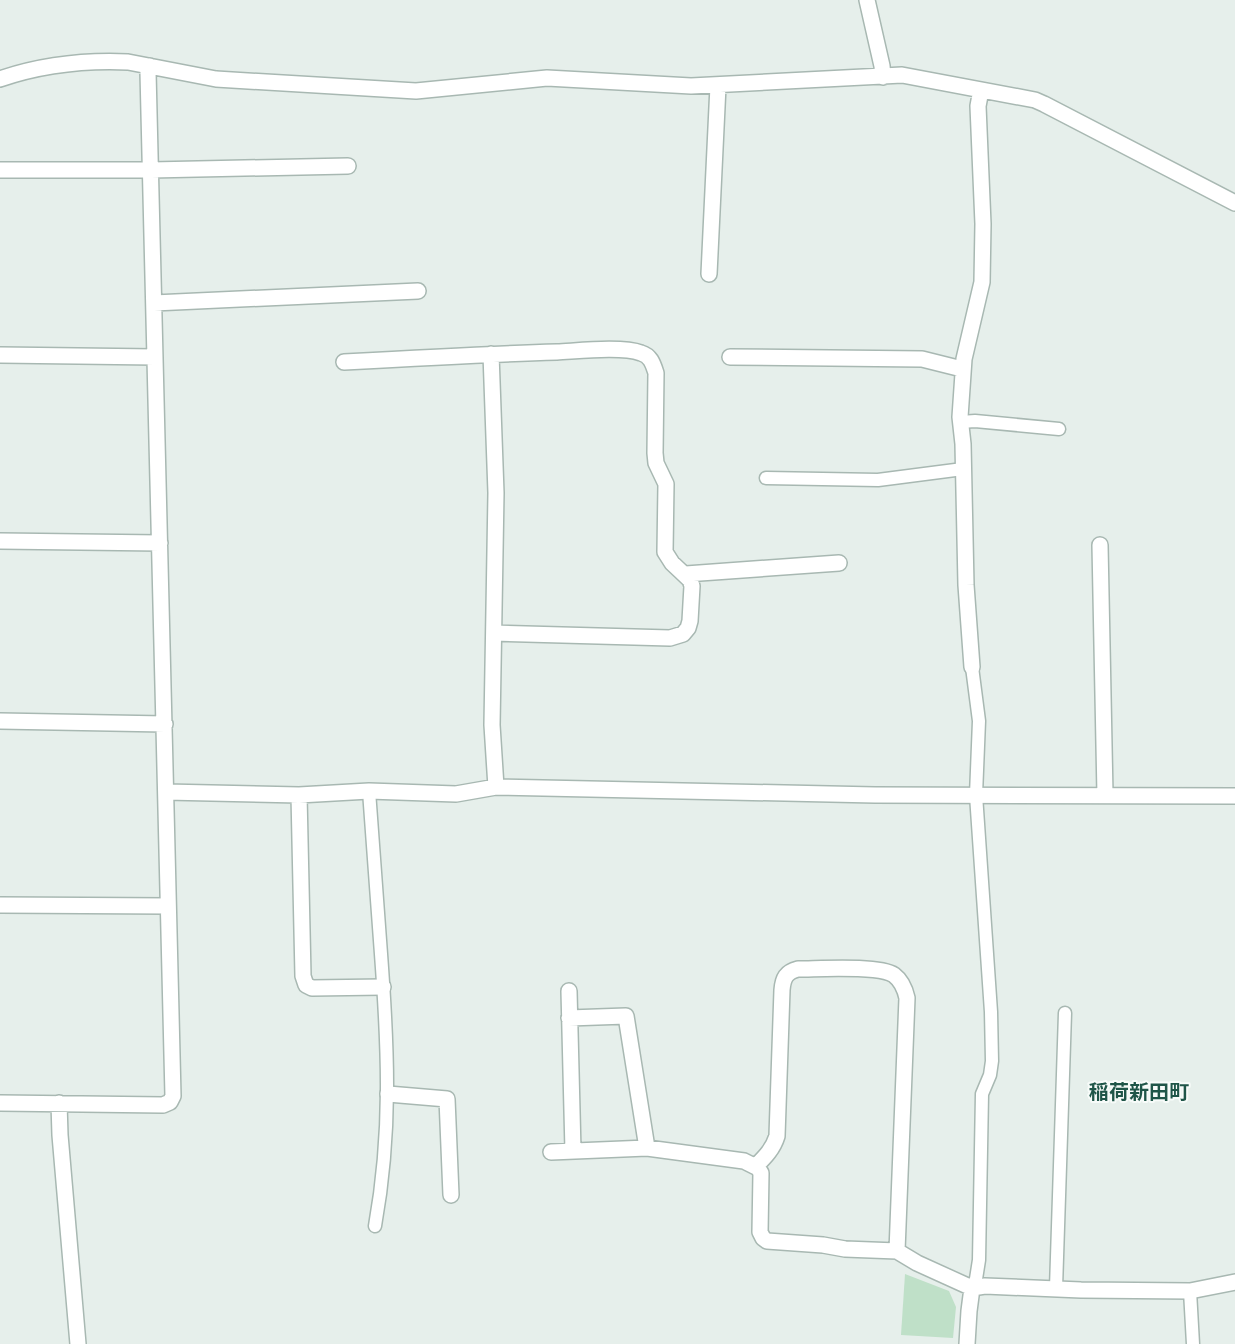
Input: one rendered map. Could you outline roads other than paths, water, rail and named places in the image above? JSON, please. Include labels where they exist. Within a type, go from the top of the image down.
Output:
[{"type":"street","points":[[867,0],[883,77]]},
{"type":"street","points":[[0,78],[38,68],[91,62],[128,62],[216,79],[416,91],[547,78],[718,86],[902,75],[1035,100],[1235,204]]},
{"type":"street","points":[[0,1102],[162,1105],[170,1102],[173,1096],[148,72],[150,66]]},
{"type":"street","points":[[709,274],[718,86]]},
{"type":"street","points":[[972,667],[966,585],[961,422],[962,369],[982,282],[983,224],[978,106],[981,90]]},
{"type":"street","points":[[0,170],[151,170],[348,166]]},
{"type":"street","points":[[154,303],[418,291]]},
{"type":"street","points":[[344,362],[491,354],[627,350],[640,352],[648,356],[656,373],[655,453],[656,463],[666,484],[666,552],[672,563],[686,574],[692,586],[688,628],[683,634],[670,638],[494,633]]},
{"type":"street","points":[[491,354],[496,493],[492,725],[496,787]]},
{"type":"street","points":[[0,355],[155,357]]},
{"type":"street","points":[[730,357],[922,359],[962,369]]},
{"type":"street","points":[[0,541],[160,543]]},
{"type":"street","points":[[1100,545],[1105,795]]},
{"type":"street","points":[[686,574],[839,563]]},
{"type":"street","points":[[0,722],[165,724]]},
{"type":"street","points":[[166,792],[299,794],[369,791],[456,794],[496,787],[875,795],[1235,796]]},
{"type":"street","points":[[299,794],[303,976],[306,985],[312,988],[383,987]]},
{"type":"street","points":[[0,905],[168,906]]},
{"type":"street","points":[[756,1166],[767,1155],[777,1136],[782,990],[783,980],[786,975],[798,969],[881,970],[895,976],[902,983],[907,998],[897,1251]]},
{"type":"street","points":[[569,991],[572,1151]]},
{"type":"street","points":[[569,1018],[626,1016],[646,1148]]},
{"type":"street","points":[[388,1094],[447,1099],[451,1195]]},
{"type":"street","points":[[59,1103],[60,1135],[78,1344]]},
{"type":"street","points":[[551,1152],[646,1148],[744,1160],[756,1166],[761,1173],[760,1232],[767,1241],[823,1245],[846,1249],[897,1251],[917,1263],[972,1288],[985,1286],[1190,1291],[1235,1282]]},
{"type":"street","points":[[966,1344],[968,1311],[972,1288]]},
{"type":"lane","points":[[961,422],[975,421],[1059,430]]},
{"type":"lane","points":[[766,478],[878,480],[963,469]]},
{"type":"lane","points":[[972,667],[979,721],[976,795],[991,1012],[992,1061],[990,1076],[982,1094],[979,1260],[976,1279],[972,1288]]},
{"type":"lane","points":[[369,791],[388,1055],[388,1119],[382,1188],[375,1226]]},
{"type":"lane","points":[[1056,1288],[1065,1013]]},
{"type":"lane","points":[[1190,1291],[1194,1344]]},
{"type":"district","name":"稲荷新田町","points":[[1139,1092]]}]
